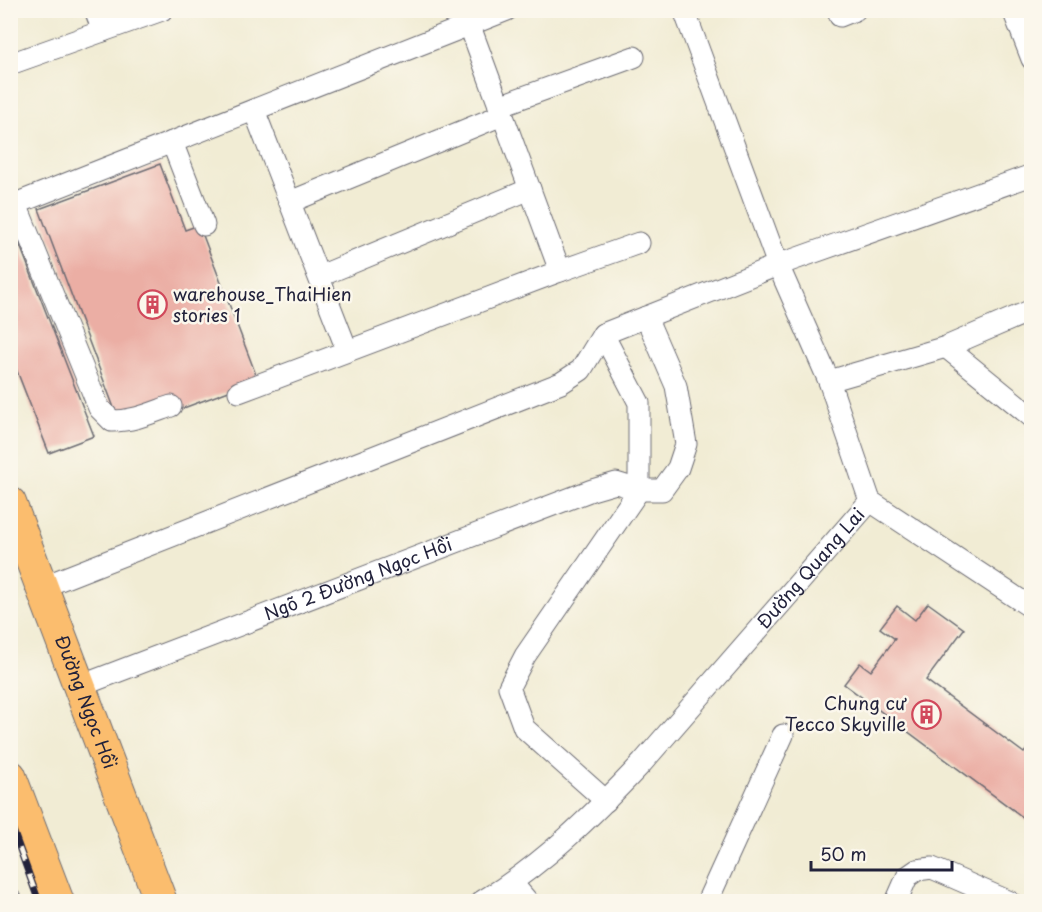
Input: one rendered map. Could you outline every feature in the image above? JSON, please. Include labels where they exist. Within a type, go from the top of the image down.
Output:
[{"type":"highway","name":"Đường Ngọc Hồi","points":[[10,503],[161,902]]},
{"type":"highway","points":[[12,787],[58,902]]},
{"type":"street","points":[[95,10],[103,31]]},
{"type":"street","points":[[10,64],[162,10]]},
{"type":"street","points":[[171,406],[134,420],[122,421],[112,421],[99,408],[13,205],[254,110],[467,18],[507,10]]},
{"type":"street","name":"Đường Quang Lai","points":[[481,902],[512,883],[543,859],[606,801],[642,763],[870,501],[829,381],[778,265],[684,10]]},
{"type":"street","points":[[838,10],[840,16],[855,10]]},
{"type":"street","points":[[1013,10],[1032,59]]},
{"type":"street","points":[[467,18],[560,271]]},
{"type":"street","points":[[290,202],[501,111],[634,57]]},
{"type":"street","points":[[254,110],[347,350]]},
{"type":"street","points":[[172,142],[204,225]]},
{"type":"street","points":[[42,586],[561,383],[581,370],[603,334],[778,265],[1032,175]]},
{"type":"street","points":[[320,276],[530,189]]},
{"type":"street","points":[[239,392],[639,243]]},
{"type":"street","points":[[829,381],[946,347],[1032,310]]},
{"type":"street","points":[[639,490],[662,490],[678,468],[686,444],[676,386],[646,317]]},
{"type":"street","points":[[603,334],[639,403],[639,490],[525,656],[509,687],[524,728],[606,801]]},
{"type":"street","points":[[946,347],[1029,407]]},
{"type":"street","name":"Ngõ 2 Đường Ngọc Hồi","points":[[80,686],[592,490],[616,483],[639,490]]},
{"type":"street","points":[[870,501],[1031,605]]},
{"type":"street","points":[[707,902],[783,735]]},
{"type":"street","points":[[896,902],[908,877],[918,870],[932,868],[1010,902]]},
{"type":"street","points":[[512,883],[528,902]]},
{"type":"building","name":"warehouse_ThaiHien stories 1","points":[[160,164],[185,230],[199,225],[258,380],[181,409],[178,399],[119,421],[39,209]]},
{"type":"building","points":[[14,230],[94,436],[49,453],[10,353],[10,231]]},
{"type":"building","name":"Chung cư Tecco Skyville","points":[[928,603],[964,629],[926,680],[1024,753],[1032,743],[1032,824],[844,684],[860,663],[871,671],[895,639],[880,628],[897,606],[915,620]]},
{"type":"railway","points":[[10,822],[39,902]]},
{"type":"place","name":"warehouse_ThaiHien stories 1","points":[[152,305]]},
{"type":"place","name":"Chung cư Tecco Skyville","points":[[927,714]]}]
